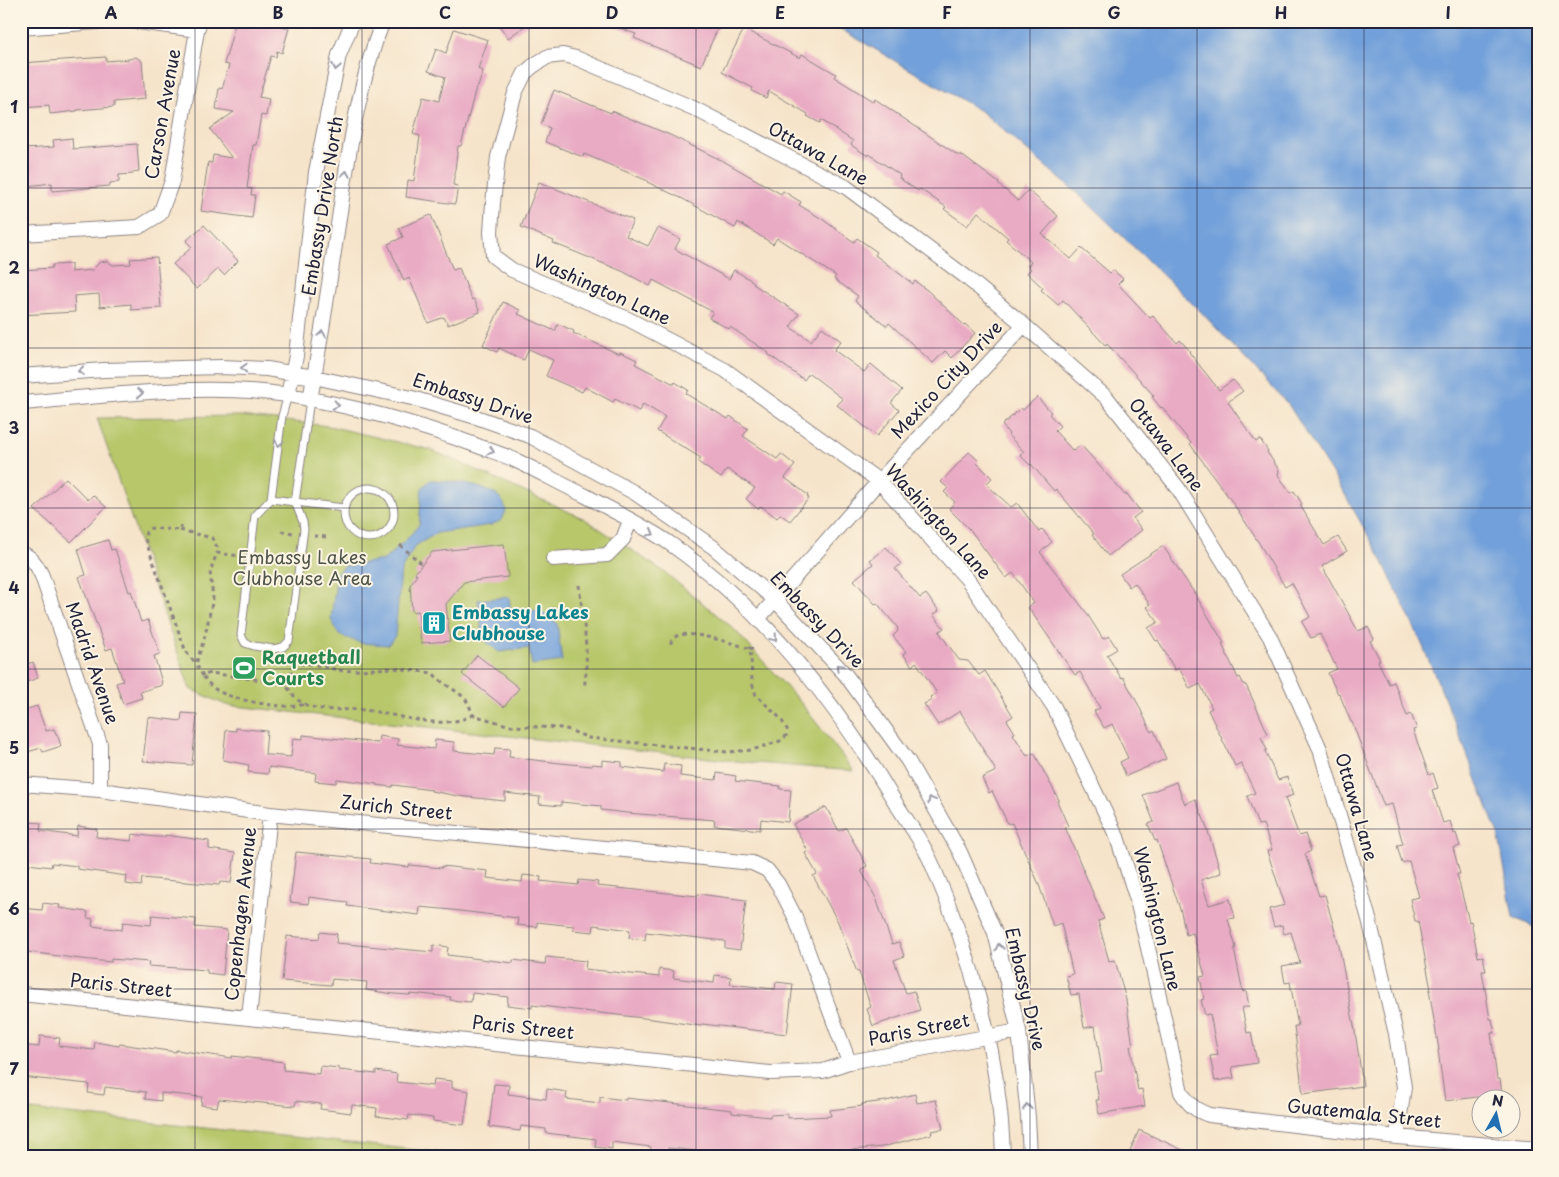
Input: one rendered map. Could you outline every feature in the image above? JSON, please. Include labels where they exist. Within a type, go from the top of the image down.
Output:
[{"type":"street","points":[[21,28],[109,21]]},
{"type":"street","points":[[131,21],[198,26]]},
{"type":"street","name":"Embassy Drive North","points":[[288,396],[296,356],[316,172],[339,55],[353,21]]},
{"type":"street","name":"Embassy Drive North","points":[[310,400],[358,105],[373,47],[383,21]]},
{"type":"street","name":"Carson Avenue","points":[[21,234],[139,227],[160,214],[172,181],[198,26]]},
{"type":"street","name":"Ottawa Lane","points":[[547,57],[563,56],[588,62],[693,108],[846,187],[966,277],[1024,324],[1107,398],[1178,488],[1270,637],[1320,749],[1370,919],[1396,1034],[1404,1088],[1397,1137]]},
{"type":"street","name":"Washington Lane","points":[[547,57],[532,66],[525,73],[515,93],[498,156],[491,232],[493,256],[512,270],[628,319],[725,370],[878,481],[968,580],[1054,707],[1117,837],[1137,900],[1181,1092],[1189,1105]]},
{"type":"street","name":"Mexico City Drive","points":[[758,619],[878,481],[1024,324]]},
{"type":"street","name":"Embassy Drive","points":[[21,376],[104,370],[221,367],[292,372],[412,398],[476,417],[530,436],[635,493],[713,547],[774,599],[845,674],[908,760],[960,852],[995,933],[1018,1031],[1028,1117],[1030,1156]]},
{"type":"street","points":[[21,403],[204,390],[260,392],[386,416],[428,427],[515,460],[630,521],[677,549],[740,600],[824,695],[873,766],[930,860],[954,920],[988,1036],[1002,1119],[1003,1156]]},
{"type":"street","points":[[553,560],[607,555],[623,539],[630,521]]},
{"type":"street","name":"Madrid Avenue","points":[[24,554],[37,565],[42,576],[100,744],[100,790]]},
{"type":"street","name":"Zurich Street","points":[[21,784],[100,790],[270,814],[752,863],[767,870],[778,884],[794,917],[849,1062]]},
{"type":"street","name":"Copenhagen Avenue","points":[[250,1018],[270,814]]},
{"type":"street","name":"Paris Street","points":[[21,994],[770,1073],[823,1071],[849,1062],[1018,1031]]},
{"type":"street","name":"Guatemala Street","points":[[1189,1105],[1209,1115],[1397,1137],[1538,1149]]},
{"type":"lane","points":[[288,396],[282,416],[271,499],[256,516],[250,558],[241,635],[245,643],[254,646],[273,649],[285,645],[289,641],[304,529],[295,502],[310,400]]},
{"type":"lane","points":[[363,488],[373,488],[389,498],[393,507],[393,517],[390,526],[383,533],[374,537],[364,537],[355,534],[348,527],[344,518],[344,508],[354,492],[363,488]]},
{"type":"lane","points":[[271,499],[344,508]]},
{"type":"path","points":[[180,525],[180,530]]},
{"type":"path","points":[[196,664],[205,636],[213,598],[210,572],[217,553],[217,547],[212,538],[180,530],[151,528],[146,532],[145,539],[172,618],[186,652],[203,676],[218,692],[236,699],[269,705],[300,706],[304,704]]},
{"type":"path","points":[[400,544],[422,564]]},
{"type":"path","points":[[217,553],[250,558]]},
{"type":"path","points":[[579,585],[585,639],[586,675],[584,688]]},
{"type":"path","points":[[670,647],[674,637],[686,634],[757,649]]},
{"type":"path","points":[[285,645],[294,664],[288,688],[295,699],[309,706],[333,710],[364,710],[448,723],[462,721],[473,715],[511,726],[564,728],[589,738],[727,752],[752,750],[780,741],[786,736],[788,731],[781,719],[756,695],[752,683],[751,656],[748,648]]},
{"type":"path","points":[[294,664],[311,664],[343,671],[393,668],[433,674],[439,681],[467,700],[473,715]]},
{"type":"path","points":[[203,676],[210,673],[289,684]]},
{"type":"green space","name":"Embassy Lakes Clubhouse Area","points":[[240,416],[329,426],[431,450],[585,519],[663,571],[733,628],[801,703],[854,771],[745,762],[226,705],[190,689],[97,418]]},
{"type":"green space","points":[[21,1109],[475,1156],[21,1156]]},
{"type":"water","points":[[827,21],[1538,21],[1538,929],[1513,917],[1499,837],[1422,644],[1383,562],[1343,491],[1288,404],[1201,312],[1085,200],[982,112]]},
{"type":"water","points":[[430,480],[478,487],[495,494],[501,499],[506,510],[502,520],[491,525],[437,533],[415,546],[401,570],[395,636],[388,645],[361,643],[339,635],[331,619],[337,573],[345,566],[384,560],[407,539],[419,525],[422,488]]},
{"type":"water","points":[[509,597],[511,613],[539,610],[557,623],[562,661],[532,665],[529,648],[499,652],[483,639],[478,600]]},
{"type":"building","points":[[236,21],[264,21],[289,28],[282,53],[277,51],[276,57],[271,56],[259,97],[269,99],[266,116],[261,115],[256,145],[253,145],[247,188],[252,189],[251,195],[255,195],[252,218],[201,211],[208,162],[212,163],[213,155],[232,158],[210,129],[234,112],[216,109],[219,88],[222,89],[229,65],[224,64]]},
{"type":"building","points":[[496,21],[532,21],[508,38]]},
{"type":"building","points":[[605,21],[721,21],[701,66],[634,38],[636,34],[605,23]]},
{"type":"building","points":[[454,29],[488,40],[478,69],[483,71],[478,87],[476,87],[461,146],[458,146],[453,185],[458,186],[455,204],[406,197],[408,180],[414,181],[420,136],[413,134],[423,97],[439,101],[445,77],[428,71],[436,49],[446,53]]},
{"type":"building","points":[[744,29],[800,58],[802,54],[836,74],[834,77],[874,102],[875,99],[959,156],[960,154],[999,183],[1018,201],[1028,190],[1058,216],[1042,234],[1071,259],[1081,248],[1110,273],[1113,270],[1123,279],[1118,284],[1150,318],[1153,316],[1177,343],[1180,340],[1219,390],[1233,380],[1243,391],[1228,402],[1256,442],[1260,439],[1279,470],[1278,475],[1291,493],[1294,491],[1302,504],[1300,505],[1324,545],[1338,537],[1347,551],[1322,566],[1358,631],[1368,627],[1374,639],[1370,641],[1389,684],[1394,682],[1407,716],[1411,714],[1417,729],[1413,730],[1429,775],[1433,773],[1438,788],[1432,790],[1443,823],[1450,821],[1454,834],[1456,833],[1460,846],[1453,848],[1460,874],[1457,874],[1469,922],[1471,921],[1478,957],[1483,956],[1486,971],[1482,971],[1490,1019],[1492,1019],[1495,1033],[1491,1033],[1497,1079],[1500,1079],[1501,1090],[1472,1090],[1472,1098],[1445,1101],[1429,990],[1431,990],[1418,921],[1415,921],[1410,899],[1419,897],[1409,861],[1402,863],[1397,845],[1403,844],[1392,804],[1384,806],[1352,722],[1328,673],[1337,669],[1320,634],[1311,638],[1302,622],[1310,617],[1292,583],[1285,587],[1233,503],[1191,443],[1152,397],[1154,396],[1107,344],[1106,346],[1063,300],[1058,305],[1041,290],[1043,288],[1027,273],[1031,269],[1028,266],[1031,262],[1006,240],[1008,238],[978,212],[967,226],[944,209],[946,207],[920,189],[918,191],[899,178],[900,175],[869,154],[868,156],[851,145],[853,141],[821,120],[820,123],[807,116],[808,114],[769,91],[766,98],[752,91],[753,88],[722,72]]},
{"type":"building","points":[[106,57],[106,61],[136,57],[142,61],[145,99],[114,102],[114,107],[50,114],[49,105],[23,107],[23,99],[21,99],[21,63]]},
{"type":"building","points":[[554,90],[670,135],[725,162],[781,194],[783,191],[801,202],[799,205],[854,242],[857,238],[877,252],[875,255],[913,284],[915,281],[928,291],[975,333],[952,358],[945,351],[933,363],[889,323],[887,326],[855,301],[858,296],[834,279],[836,276],[777,238],[773,244],[738,222],[735,228],[648,181],[584,154],[583,157],[545,142],[550,128],[541,124]]},
{"type":"building","points":[[72,138],[73,149],[137,144],[139,171],[133,172],[133,174],[119,175],[119,182],[110,183],[110,186],[52,191],[52,183],[27,186],[25,149],[54,147],[53,140]]},
{"type":"building","points":[[539,182],[633,220],[626,236],[648,246],[658,228],[680,239],[675,249],[729,279],[734,270],[754,282],[753,284],[799,314],[790,327],[811,341],[822,327],[841,341],[834,350],[864,372],[871,364],[902,390],[891,403],[899,410],[877,436],[837,405],[843,399],[809,373],[804,380],[769,353],[730,327],[729,329],[709,318],[713,312],[653,280],[650,286],[622,271],[553,243],[554,241],[521,227]]},
{"type":"building","points":[[431,215],[453,270],[459,268],[472,300],[474,299],[480,312],[448,325],[444,317],[428,323],[409,278],[404,281],[388,244],[403,237],[399,228]]},
{"type":"building","points":[[204,225],[238,261],[224,275],[218,269],[197,289],[173,264],[192,247],[186,241]]},
{"type":"building","points":[[157,257],[161,308],[131,310],[131,304],[100,307],[99,294],[74,296],[75,312],[21,315],[21,270],[52,268],[52,265],[71,264],[71,272],[92,270],[100,262],[107,261],[113,265],[131,264],[130,259]]},
{"type":"building","points":[[503,302],[520,310],[518,314],[555,331],[558,324],[619,354],[620,352],[637,360],[635,364],[674,384],[675,382],[688,390],[686,394],[728,419],[730,416],[748,429],[743,436],[777,459],[781,454],[795,465],[785,478],[808,495],[807,497],[809,498],[790,521],[780,514],[777,518],[761,506],[758,509],[746,499],[755,488],[727,469],[721,478],[698,462],[701,458],[657,431],[665,417],[643,404],[639,411],[615,399],[613,402],[585,387],[582,392],[546,376],[553,360],[529,349],[524,360],[499,348],[497,352],[483,345]]},
{"type":"building","points":[[1037,397],[1051,412],[1049,414],[1060,426],[1055,431],[1073,451],[1081,445],[1125,495],[1127,494],[1141,512],[1133,518],[1142,530],[1108,556],[1092,535],[1094,534],[1056,489],[1054,491],[1031,464],[1020,455],[1024,452],[1008,435],[1002,425]]},
{"type":"building","points":[[969,452],[979,461],[977,463],[992,478],[987,483],[988,486],[1011,507],[1017,503],[1039,532],[1042,529],[1052,542],[1040,552],[1086,612],[1103,639],[1109,636],[1117,649],[1107,655],[1121,678],[1123,677],[1151,732],[1154,730],[1166,759],[1126,776],[1120,762],[1128,758],[1112,724],[1104,728],[1094,711],[1100,708],[1080,672],[1075,675],[1028,607],[1034,603],[1013,573],[1006,578],[971,531],[949,509],[955,502],[944,492],[948,488],[941,482]]},
{"type":"building","points":[[66,478],[88,500],[93,495],[106,507],[71,542],[34,509]]},
{"type":"building","points":[[108,540],[111,550],[115,549],[141,622],[148,620],[160,654],[154,656],[162,685],[140,692],[142,698],[123,704],[116,683],[123,681],[112,648],[106,650],[79,577],[86,575],[78,549]]},
{"type":"building","name":"Embassy Lakes Clubhouse","points":[[504,544],[508,577],[464,582],[446,604],[450,641],[421,643],[418,611],[412,612],[410,585],[417,575],[415,573],[432,552]]},
{"type":"building","points":[[1163,546],[1224,643],[1222,644],[1238,678],[1240,677],[1244,685],[1246,685],[1268,734],[1261,737],[1278,780],[1287,777],[1293,795],[1285,798],[1299,836],[1305,834],[1311,851],[1305,854],[1319,896],[1325,895],[1339,946],[1363,1086],[1303,1094],[1294,1026],[1298,1026],[1290,982],[1285,983],[1282,966],[1300,963],[1291,932],[1284,934],[1282,925],[1274,927],[1269,909],[1285,905],[1267,851],[1272,850],[1263,824],[1258,825],[1247,796],[1255,793],[1241,763],[1235,766],[1208,710],[1212,708],[1200,684],[1190,689],[1179,668],[1175,670],[1158,640],[1156,641],[1148,628],[1158,622],[1147,607],[1150,605],[1135,583],[1129,587],[1120,574]]},
{"type":"building","points":[[886,547],[901,564],[895,569],[920,598],[926,594],[939,611],[933,615],[944,628],[939,632],[959,660],[968,661],[979,675],[985,671],[1013,716],[1007,720],[1015,733],[1013,734],[1027,756],[1034,753],[1059,800],[1057,801],[1068,826],[1065,827],[1104,919],[1098,921],[1109,961],[1115,960],[1126,1000],[1133,1046],[1130,1046],[1138,1090],[1142,1089],[1145,1106],[1099,1114],[1096,1100],[1099,1100],[1094,1072],[1102,1071],[1095,1026],[1084,1028],[1079,994],[1071,995],[1066,976],[1073,974],[1061,923],[1053,926],[1038,882],[1012,823],[1008,824],[992,791],[989,793],[982,778],[996,771],[960,711],[938,725],[924,704],[932,700],[930,697],[937,693],[916,662],[912,666],[903,654],[906,652],[893,636],[898,631],[898,628],[854,580],[873,564],[870,560]]},
{"type":"building","points":[[477,655],[519,688],[504,707],[462,674]]},
{"type":"building","points":[[33,662],[38,678],[21,684],[21,666]]},
{"type":"building","points":[[37,706],[46,731],[54,729],[61,746],[43,752],[41,748],[21,754],[21,711]]},
{"type":"building","points":[[182,713],[197,714],[192,765],[143,761],[148,717],[181,721]]},
{"type":"building","points":[[236,728],[267,731],[265,755],[291,757],[293,738],[303,739],[303,735],[378,743],[379,736],[398,739],[397,745],[434,749],[435,740],[454,742],[454,751],[494,755],[495,748],[510,749],[509,757],[560,763],[592,766],[592,764],[602,765],[602,760],[622,762],[622,767],[663,772],[664,764],[681,766],[680,776],[716,780],[717,773],[736,776],[735,781],[780,786],[780,789],[791,790],[788,822],[761,819],[760,830],[714,825],[715,820],[601,810],[601,806],[561,802],[561,806],[539,804],[540,797],[505,793],[505,801],[337,779],[336,783],[315,781],[316,773],[269,767],[268,774],[248,772],[249,765],[223,760],[226,730],[236,731]]},
{"type":"building","points":[[1176,782],[1185,804],[1195,799],[1205,822],[1221,873],[1201,880],[1209,905],[1230,899],[1235,918],[1228,919],[1236,948],[1234,949],[1243,992],[1246,991],[1249,1006],[1242,1008],[1247,1033],[1251,1032],[1257,1063],[1232,1067],[1234,1078],[1215,1081],[1210,1056],[1218,1055],[1210,1014],[1205,1015],[1201,1000],[1204,999],[1200,977],[1205,976],[1193,933],[1186,935],[1181,912],[1157,840],[1155,841],[1148,824],[1154,822],[1143,795]]},
{"type":"building","points":[[826,807],[839,831],[846,828],[867,866],[861,870],[876,898],[892,944],[899,942],[904,956],[894,960],[906,993],[914,991],[920,1010],[873,1026],[867,1009],[871,1007],[859,972],[857,972],[838,922],[813,876],[817,874],[805,853],[808,851],[793,824]]},
{"type":"building","points":[[21,821],[41,823],[40,831],[77,836],[78,826],[97,829],[96,837],[131,841],[132,834],[156,837],[165,837],[165,835],[209,841],[209,849],[235,853],[231,883],[220,882],[219,885],[142,878],[141,886],[126,884],[127,876],[77,869],[77,866],[52,863],[51,867],[21,863],[24,841],[21,840]]},
{"type":"building","points":[[296,852],[371,859],[370,863],[409,867],[409,865],[442,868],[442,866],[488,871],[487,878],[522,882],[523,875],[541,877],[540,881],[578,885],[579,880],[598,882],[597,886],[746,900],[740,950],[725,948],[725,941],[646,932],[645,940],[629,938],[630,930],[594,925],[593,932],[573,930],[574,926],[537,922],[537,927],[517,925],[518,918],[452,910],[420,907],[419,915],[347,906],[348,902],[309,897],[308,904],[290,902]]},
{"type":"building","points":[[43,903],[60,905],[59,908],[88,912],[87,918],[93,919],[92,926],[122,930],[123,922],[151,925],[152,915],[196,919],[195,927],[227,930],[223,975],[207,973],[207,970],[148,966],[149,962],[111,959],[111,962],[21,951],[21,908],[42,910]]},
{"type":"building","points":[[320,932],[337,934],[336,943],[433,952],[433,945],[448,947],[447,955],[513,963],[513,960],[545,964],[546,957],[586,961],[585,969],[659,977],[659,969],[674,971],[673,978],[714,983],[715,975],[731,977],[730,984],[775,989],[776,982],[793,984],[787,1034],[702,1024],[701,1026],[532,1005],[532,1008],[507,1005],[508,997],[472,993],[471,1002],[450,1000],[451,997],[394,994],[366,990],[367,982],[332,979],[331,985],[282,981],[287,936],[319,939]]},
{"type":"building","points":[[40,1036],[60,1038],[59,1046],[94,1050],[95,1042],[119,1046],[120,1044],[176,1052],[176,1050],[232,1058],[232,1056],[284,1062],[283,1070],[319,1074],[320,1066],[376,1074],[376,1071],[397,1074],[396,1082],[433,1086],[434,1079],[452,1081],[452,1088],[469,1091],[464,1125],[433,1121],[433,1118],[409,1115],[408,1120],[376,1116],[377,1108],[352,1105],[351,1113],[320,1109],[321,1104],[296,1101],[295,1106],[219,1099],[217,1107],[201,1105],[202,1097],[161,1093],[161,1101],[145,1099],[146,1092],[105,1087],[104,1095],[88,1093],[89,1084],[21,1077],[21,1045],[39,1047]]},
{"type":"building","points":[[494,1084],[509,1085],[508,1094],[546,1099],[547,1089],[567,1092],[566,1099],[600,1103],[600,1097],[626,1100],[626,1098],[732,1110],[732,1113],[770,1117],[770,1115],[788,1114],[788,1118],[831,1116],[830,1110],[862,1106],[862,1104],[886,1101],[915,1094],[917,1103],[936,1100],[943,1129],[931,1131],[932,1134],[882,1147],[850,1150],[851,1156],[835,1156],[835,1152],[770,1156],[729,1151],[729,1156],[708,1156],[709,1152],[668,1148],[666,1156],[651,1154],[651,1147],[612,1142],[612,1149],[595,1147],[596,1139],[546,1133],[546,1129],[521,1126],[520,1131],[489,1127]]},
{"type":"building","points":[[1139,1130],[1196,1156],[1128,1156]]},
{"type":"place","name":"Embassy Lakes Clubhouse","points":[[434,623]]},
{"type":"place","name":"Raquetball Courts","points":[[244,668]]}]
